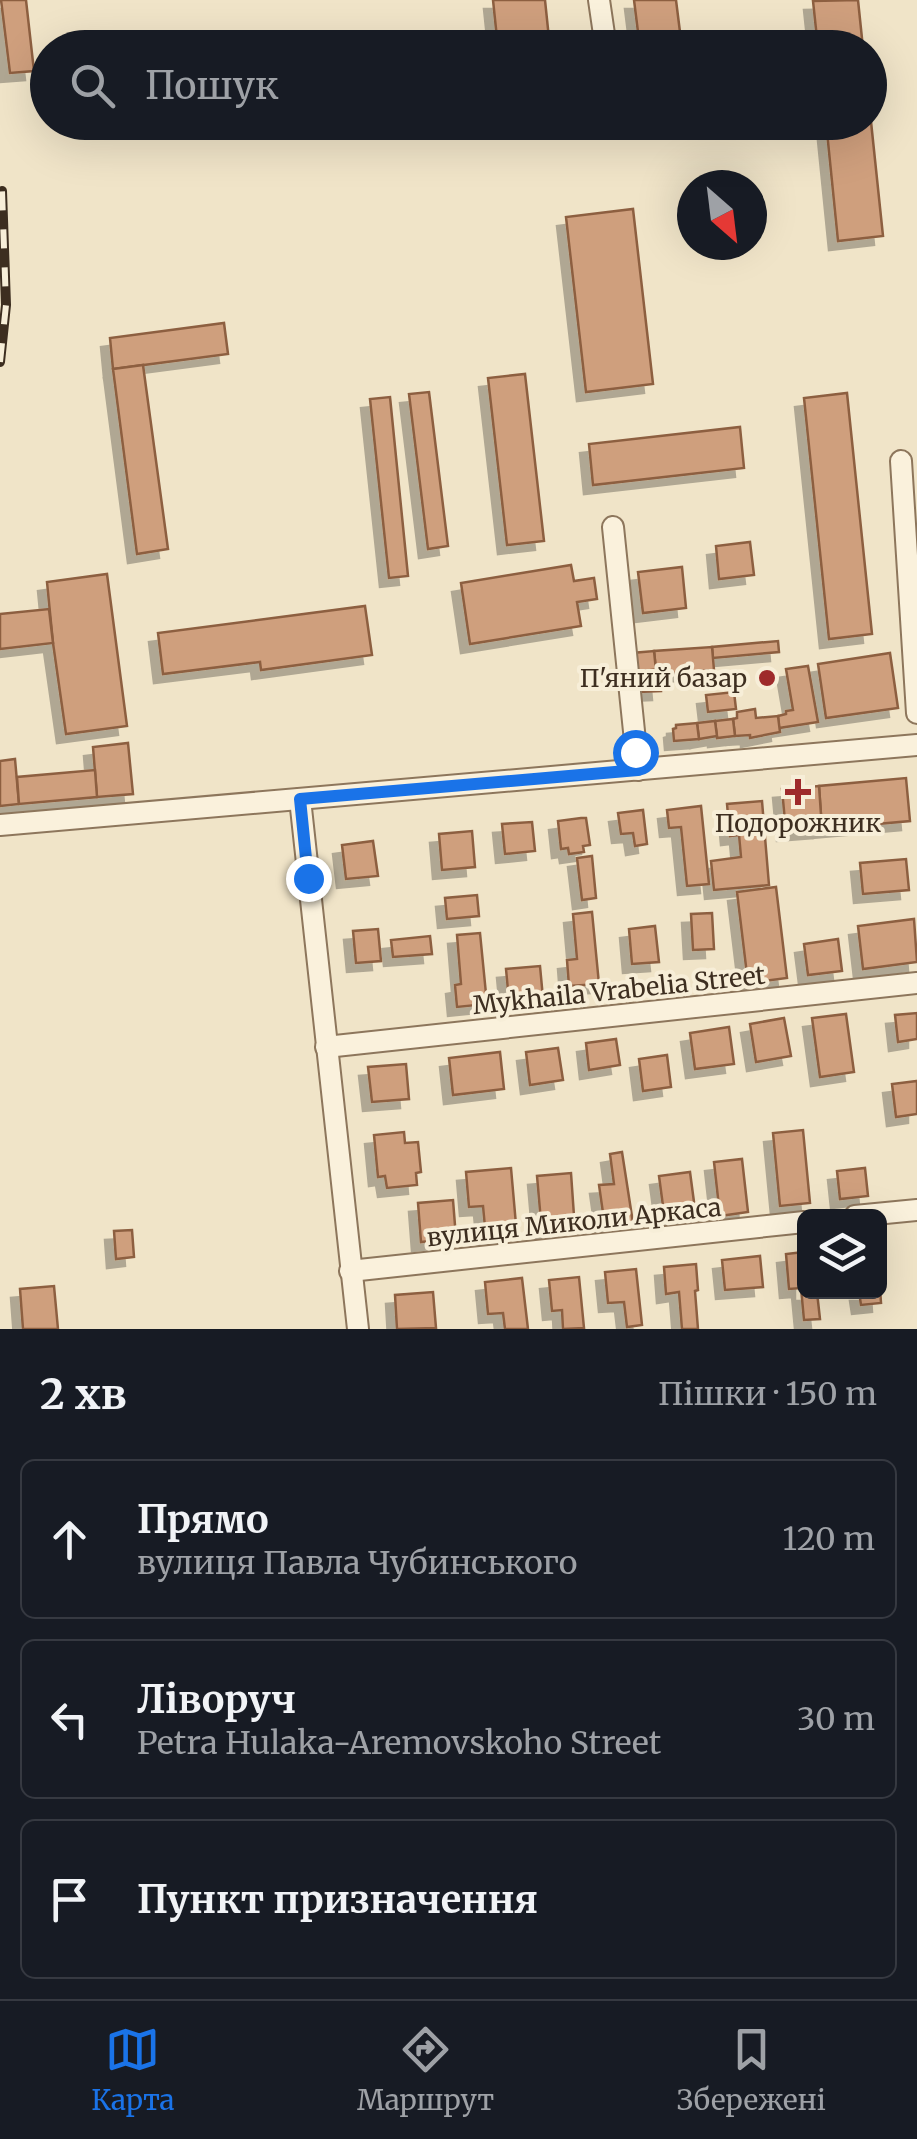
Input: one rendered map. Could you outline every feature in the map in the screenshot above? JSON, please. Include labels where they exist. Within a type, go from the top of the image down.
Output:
[{"type":"street","points":[[600,0],[604,30]]},
{"type":"street","points":[[901,461],[917,712]]},
{"type":"street","points":[[612,528],[638,770]]},
{"type":"street","points":[[0,825],[917,746]]},
{"type":"street","points":[[300,799],[358,1329]]},
{"type":"street","name":"Mykhaila Vrabelia Street","points":[[326,1046],[917,983]]},
{"type":"street","points":[[887,1213],[917,1210]]},
{"type":"street","name":"вулиця Миколи Аркаса","points":[[350,1271],[797,1223]]},
{"type":"building","points":[[1,0],[26,0],[30,71],[10,73]]},
{"type":"building","points":[[493,0],[545,0],[548,30],[496,30]]},
{"type":"building","points":[[634,0],[676,0],[680,30],[638,30]]},
{"type":"building","points":[[858,0],[861,30],[816,30],[813,1]]},
{"type":"building","points":[[828,140],[873,140],[883,236],[838,241]]},
{"type":"building","points":[[633,209],[653,384],[586,392],[566,217]]},
{"type":"building","points":[[224,323],[228,354],[113,369],[110,338]]},
{"type":"building","points":[[143,365],[168,549],[137,554],[113,369]]},
{"type":"building","points":[[525,374],[544,541],[507,545],[488,378]]},
{"type":"building","points":[[429,392],[448,546],[428,549],[409,394]]},
{"type":"building","points":[[847,393],[872,634],[829,639],[804,398]]},
{"type":"building","points":[[390,397],[408,576],[389,578],[370,399]]},
{"type":"building","points":[[740,427],[744,468],[593,485],[589,444]]},
{"type":"building","points":[[750,542],[754,575],[719,579],[716,546]]},
{"type":"building","points":[[571,565],[574,581],[594,578],[597,599],[577,602],[581,626],[470,644],[461,583]]},
{"type":"building","points":[[682,567],[686,608],[643,613],[638,572]]},
{"type":"building","points":[[107,574],[127,726],[66,734],[47,582]]},
{"type":"building","points":[[365,606],[372,655],[261,670],[260,662],[163,674],[158,633]]},
{"type":"building","points":[[49,609],[53,643],[0,649],[0,614]]},
{"type":"building","points":[[778,641],[779,652],[713,658],[712,647]]},
{"type":"building","points":[[712,647],[714,670],[660,674],[656,670],[654,651]]},
{"type":"building","points":[[654,651],[656,670],[633,672],[632,653]]},
{"type":"building","points":[[890,653],[898,708],[826,718],[818,664]]},
{"type":"building","points":[[808,666],[818,722],[779,728],[778,716],[793,710],[786,669]]},
{"type":"building","points":[[659,669],[661,691],[639,692],[637,672]]},
{"type":"building","points":[[734,692],[736,709],[708,712],[706,695]]},
{"type":"building","points":[[755,709],[756,718],[778,716],[780,732],[750,738],[735,736],[733,719],[737,712]]},
{"type":"building","points":[[733,719],[735,736],[717,738],[715,721]]},
{"type":"building","points":[[715,721],[717,736],[699,739],[697,723]]},
{"type":"building","points":[[697,723],[699,739],[674,741],[676,725]]},
{"type":"building","points":[[128,743],[133,794],[97,797],[93,747]]},
{"type":"building","points":[[15,759],[19,804],[0,806],[0,761]]},
{"type":"building","points":[[95,770],[97,797],[19,804],[17,777]]},
{"type":"building","points":[[906,778],[910,821],[822,829],[819,786]]},
{"type":"building","points":[[819,786],[822,829],[786,832],[782,789]]},
{"type":"building","points":[[762,801],[769,885],[714,890],[711,861],[741,857],[739,835],[730,836],[727,804]]},
{"type":"building","points":[[701,806],[709,884],[687,886],[681,827],[669,828],[667,810]]},
{"type":"building","points":[[643,810],[647,844],[635,846],[633,833],[621,834],[618,813]]},
{"type":"building","points":[[586,818],[590,845],[583,846],[584,852],[569,854],[568,848],[561,849],[558,821]]},
{"type":"building","points":[[532,822],[535,851],[505,854],[502,824]]},
{"type":"building","points":[[472,831],[475,867],[442,870],[439,834]]},
{"type":"building","points":[[373,841],[378,876],[346,879],[342,845]]},
{"type":"building","points":[[592,856],[596,898],[582,900],[577,858]]},
{"type":"building","points":[[906,859],[909,890],[863,894],[860,863]]},
{"type":"building","points":[[776,887],[787,978],[748,983],[737,892]]},
{"type":"building","points":[[477,895],[479,916],[447,919],[445,898]]},
{"type":"building","points":[[592,912],[599,984],[569,986],[567,960],[577,959],[573,914]]},
{"type":"building","points":[[712,913],[714,949],[693,950],[691,914]]},
{"type":"building","points":[[914,919],[917,962],[863,969],[858,926]]},
{"type":"building","points":[[655,926],[659,962],[632,964],[629,929]]},
{"type":"building","points":[[378,929],[381,961],[356,963],[353,931]]},
{"type":"building","points":[[480,933],[487,1004],[457,1007],[455,985],[461,984],[457,935]]},
{"type":"building","points":[[430,936],[432,954],[393,957],[391,940]]},
{"type":"building","points":[[838,939],[842,971],[808,975],[804,944]]},
{"type":"building","points":[[540,966],[543,998],[509,1001],[506,969]]},
{"type":"building","points":[[917,1013],[917,1039],[898,1042],[895,1015]]},
{"type":"building","points":[[846,1014],[854,1072],[820,1077],[812,1018]]},
{"type":"building","points":[[784,1018],[791,1056],[756,1062],[750,1024]]},
{"type":"building","points":[[729,1027],[734,1064],[695,1069],[690,1033]]},
{"type":"building","points":[[616,1039],[620,1065],[589,1070],[586,1043]]},
{"type":"building","points":[[558,1048],[563,1080],[530,1085],[526,1052]]},
{"type":"building","points":[[500,1052],[504,1089],[453,1095],[449,1058]]},
{"type":"building","points":[[667,1055],[671,1087],[643,1091],[639,1059]]},
{"type":"building","points":[[406,1064],[409,1099],[372,1102],[368,1067]]},
{"type":"building","points":[[917,1081],[917,1114],[896,1117],[892,1084]]},
{"type":"building","points":[[803,1130],[810,1203],[780,1206],[773,1133]]},
{"type":"building","points":[[404,1132],[405,1143],[418,1142],[421,1172],[416,1173],[417,1185],[387,1188],[385,1176],[378,1177],[374,1135]]},
{"type":"building","points":[[622,1152],[633,1223],[605,1227],[599,1185],[614,1184],[610,1154]]},
{"type":"building","points":[[742,1159],[748,1212],[720,1216],[714,1162]]},
{"type":"building","points":[[511,1168],[517,1236],[486,1238],[483,1206],[469,1207],[466,1172]]},
{"type":"building","points":[[865,1168],[868,1196],[840,1199],[837,1171]]},
{"type":"building","points":[[690,1172],[696,1217],[665,1221],[659,1176]]},
{"type":"building","points":[[571,1173],[575,1230],[542,1233],[537,1176]]},
{"type":"building","points":[[453,1200],[456,1238],[421,1242],[418,1203]]},
{"type":"building","points":[[132,1230],[134,1257],[116,1259],[114,1231]]},
{"type":"building","points":[[797,1253],[797,1288],[789,1289],[786,1254]]},
{"type":"building","points":[[760,1256],[763,1287],[725,1290],[722,1260]]},
{"type":"building","points":[[696,1264],[698,1329],[682,1329],[679,1292],[666,1294],[664,1267]]},
{"type":"building","points":[[636,1269],[642,1325],[627,1327],[624,1302],[608,1303],[605,1272]]},
{"type":"building","points":[[579,1277],[584,1328],[563,1329],[562,1310],[552,1311],[549,1280]]},
{"type":"building","points":[[522,1278],[528,1329],[505,1329],[503,1313],[488,1314],[485,1282]]},
{"type":"building","points":[[54,1286],[58,1329],[23,1329],[20,1289]]},
{"type":"building","points":[[433,1292],[436,1328],[397,1329],[395,1295]]},
{"type":"building","points":[[802,1299],[818,1299],[820,1319],[804,1320]]},
{"type":"building","points":[[860,1299],[881,1299],[881,1303],[861,1305]]},
{"type":"railway","points":[[0,362],[6,305],[2,191]]},
{"type":"place","name":"П'яний базар","points":[[767,678]]},
{"type":"place","name":"Подорожник","points":[[798,792]]},
{"type":"route","points":[[308,878],[300,799],[638,770],[635,752]]}]
